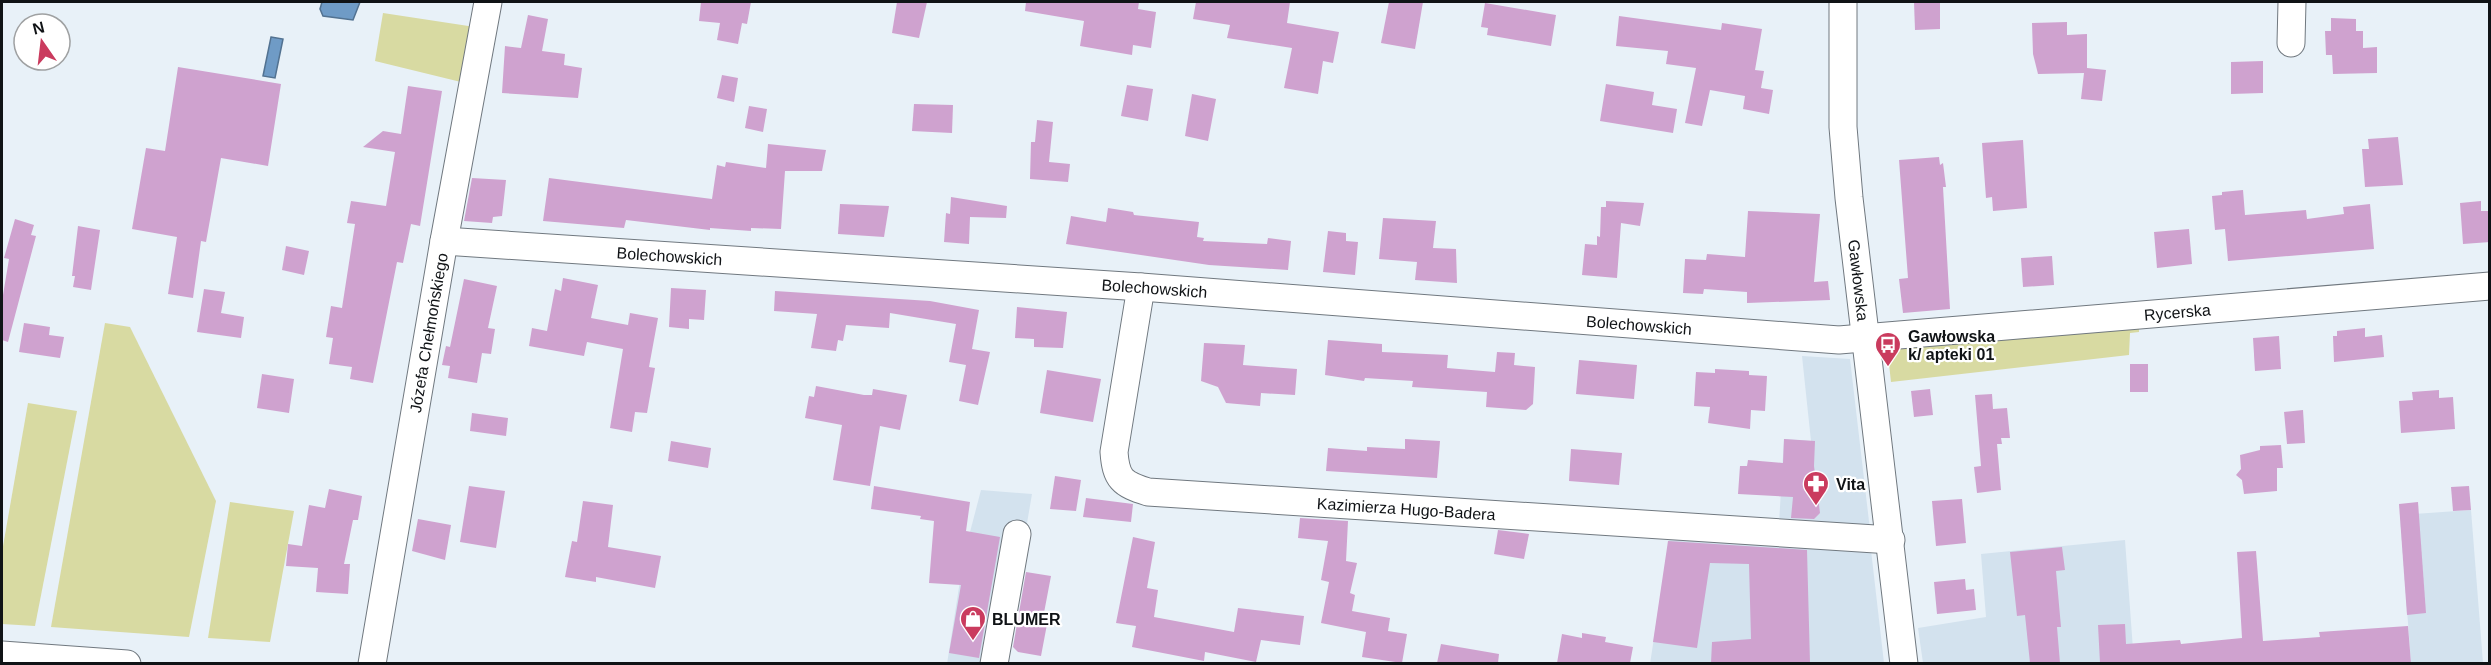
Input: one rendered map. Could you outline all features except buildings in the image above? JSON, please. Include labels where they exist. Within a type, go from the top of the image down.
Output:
[{"type":"street","name":"Józefa Chełmońskiego","points":[[372,663],[444,241],[488,2]]},
{"type":"street","name":"Gawłowska","points":[[1843,2],[1843,128],[1904,663]]},
{"type":"street","points":[[2291,43],[2292,2]]},
{"type":"street","name":"Bolechowskich","points":[[444,241],[1141,287],[1830,339],[1866,339]]},
{"type":"street","name":"Rycerska","points":[[1866,339],[2490,286]]},
{"type":"street","name":"Kazimierza Hugo-Badera","points":[[1141,287],[1114,452],[1115,468],[1120,478],[1129,486],[1148,492],[1891,540]]},
{"type":"street","points":[[994,663],[1017,534]]},
{"type":"street","points":[[2,655],[43,661],[127,663]]},
{"type":"shaded area","points":[[1802,356],[1850,359],[1870,530],[1779,524],[1784,439],[1811,441]]},
{"type":"shaded area","points":[[981,490],[1032,494],[1003,663],[947,664],[964,555]]},
{"type":"shaded area","points":[[2471,510],[2483,663],[2411,663],[2400,515]]},
{"type":"shaded area","points":[[1669,539],[1871,550],[1884,663],[1650,664]]},
{"type":"shaded area","points":[[2125,540],[2134,663],[1923,663],[1918,628],[1986,617],[1981,554]]},
{"type":"green space","points":[[383,13],[475,27],[465,83],[375,61]]},
{"type":"green space","points":[[105,323],[130,327],[216,501],[189,637],[51,627]]},
{"type":"green space","points":[[2139,323],[2139,332],[2130,333],[2129,355],[1891,382],[1887,346]]},
{"type":"green space","points":[[28,403],[77,411],[35,626],[2,624],[2,552]]},
{"type":"green space","points":[[230,502],[294,511],[270,642],[208,638]]},
{"type":"water","points":[[322,2],[360,2],[353,20],[323,16],[320,9]]},
{"type":"water","points":[[271,37],[283,39],[275,78],[263,76]]},
{"type":"place","name":"Gawłowska k/ apteki 01","points":[[1888,368]]},
{"type":"place","name":"Vita","points":[[1816,507]]},
{"type":"place","name":"BLUMER","points":[[973,642]]}]
